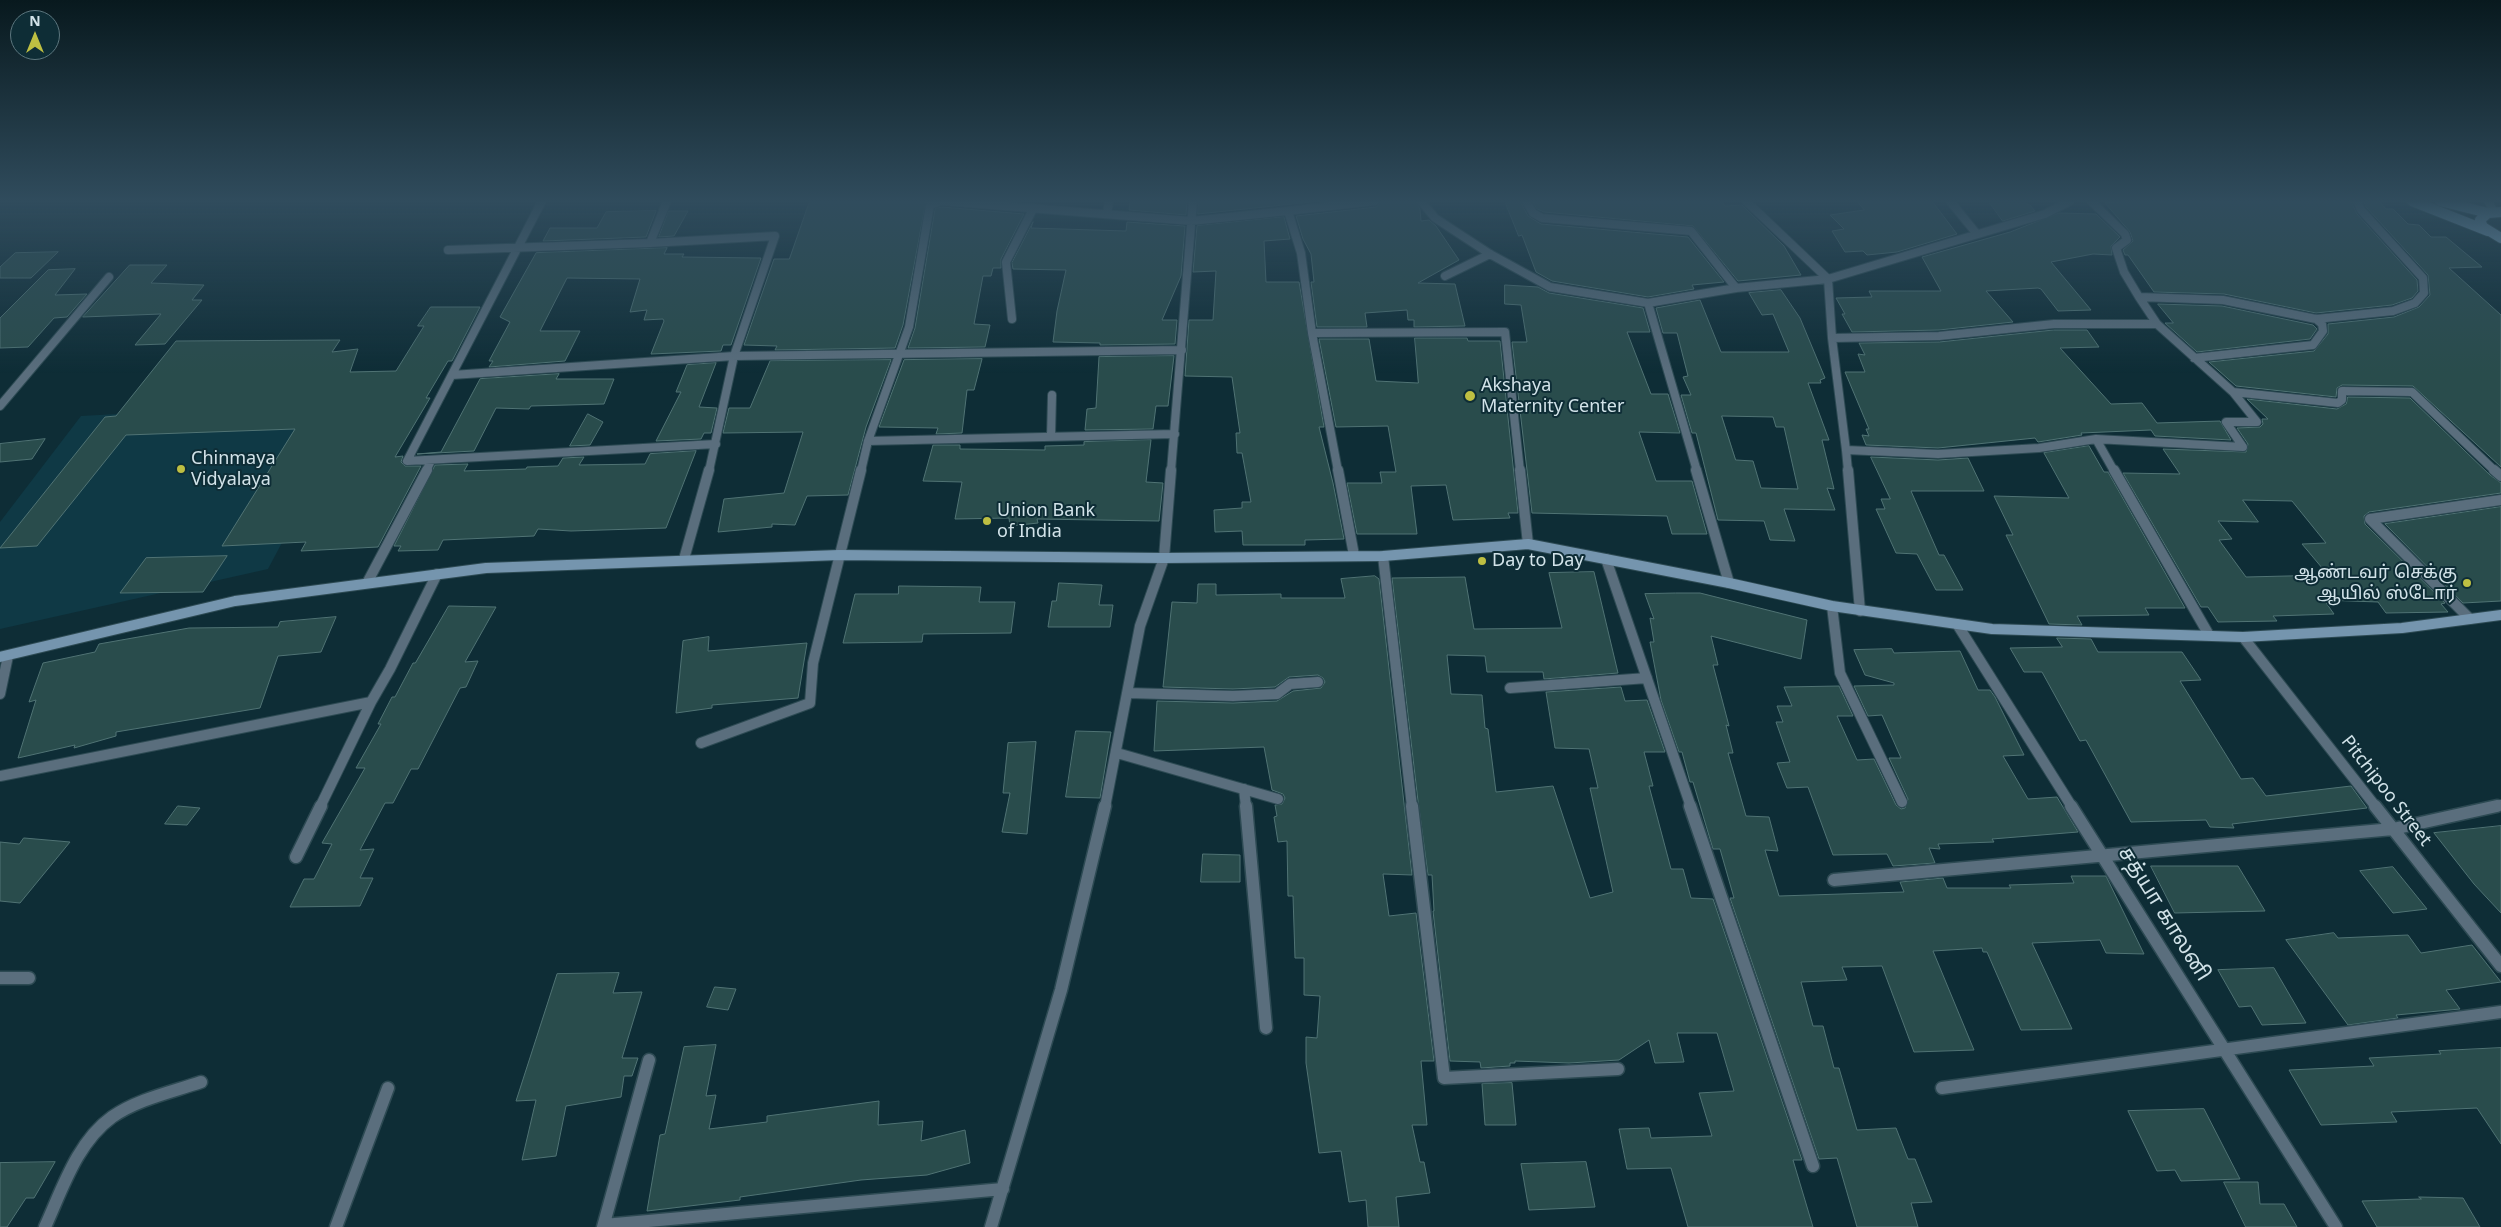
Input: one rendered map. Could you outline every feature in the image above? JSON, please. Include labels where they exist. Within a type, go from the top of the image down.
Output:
[{"type":"main road","points":[[4,656],[235,601],[486,568],[684,559],[839,555],[1164,558],[1383,556],[1528,544],[1728,583],[1832,606],[1992,629],[2243,637],[2402,628],[2501,615]]},
{"type":"street","points":[[513,258],[406,461],[716,444]]},
{"type":"street","points":[[684,559],[716,444],[734,356],[767,258]]},
{"type":"street","points":[[701,743],[810,703],[814,663],[839,555],[868,441],[909,327],[920,258]]},
{"type":"street","points":[[1008,258],[1006,262],[1012,320]]},
{"type":"street","points":[[991,1227],[1061,990],[1117,753],[1140,626],[1164,558],[1188,258]]},
{"type":"street","points":[[1302,258],[1312,333],[1354,555]]},
{"type":"street","points":[[1445,276],[1481,258]]},
{"type":"street","points":[[1498,258],[1550,286],[1619,300],[1648,303],[1736,288],[1828,279],[1895,258]]},
{"type":"street","points":[[1712,258],[1736,288]]},
{"type":"street","points":[[1806,258],[1828,279],[1832,338],[1846,450],[1860,611]]},
{"type":"street","points":[[1846,450],[1938,454],[2040,448],[2096,439],[2244,447],[2226,422],[2257,422],[2233,392],[2157,324],[2124,272],[2119,258]]},
{"type":"street","points":[[2139,297],[2222,300],[2316,319],[2393,310],[2415,303],[2424,293],[2423,278],[2405,258]]},
{"type":"street","points":[[0,406],[109,277]]},
{"type":"street","points":[[1648,303],[1728,583]]},
{"type":"street","points":[[2194,358],[2313,345],[2323,331],[2322,324],[2316,319]]},
{"type":"street","points":[[1832,338],[1939,336],[2054,324],[2157,324]]},
{"type":"street","points":[[1312,333],[1505,332],[1528,544]]},
{"type":"street","points":[[452,375],[734,356],[1182,350]]},
{"type":"street","points":[[2233,392],[2338,402],[2342,400],[2342,391],[2412,392],[2501,476]]},
{"type":"street","points":[[1051,437],[1052,395]]},
{"type":"street","points":[[868,441],[1175,434]]},
{"type":"street","points":[[2096,439],[2209,635]]},
{"type":"street","points":[[367,583],[431,461]]},
{"type":"street","points":[[2470,619],[2370,519],[2501,500]]},
{"type":"street","points":[[1383,556],[1444,1078],[1618,1069]]},
{"type":"street","points":[[1606,559],[1814,1166]]},
{"type":"street","points":[[296,856],[371,702],[390,669],[437,574]]},
{"type":"street","points":[[1832,606],[1840,673],[1902,802]]},
{"type":"street","name":"சத்யா காலனி","points":[[1957,624],[2336,1227]]},
{"type":"street","name":"Pitchipoo Street","points":[[2243,637],[2501,966]]},
{"type":"street","points":[[0,694],[4,656]]},
{"type":"street","points":[[1510,688],[1647,678]]},
{"type":"street","points":[[1128,694],[1277,694],[1290,684],[1318,682]]},
{"type":"street","points":[[0,776],[324,713],[371,702]]},
{"type":"street","points":[[1117,753],[1278,798]]},
{"type":"street","points":[[1244,789],[1266,1028]]},
{"type":"street","points":[[1834,880],[2393,830],[2501,806]]},
{"type":"street","points":[[0,978],[29,978]]},
{"type":"street","points":[[1942,1088],[2501,1012]]},
{"type":"street","points":[[649,1060],[604,1226],[1003,1189]]},
{"type":"street","points":[[45,1227],[82,1151],[107,1120],[149,1100],[201,1082]]},
{"type":"street","points":[[336,1227],[388,1088]]},
{"type":"shaded area","name":"Chinmaya Vidyalaya","points":[[357,401],[268,569],[0,629],[0,522],[81,416]]},
{"type":"building","points":[[9,258],[51,258],[31,278],[0,278],[0,267]]},
{"type":"building","points":[[533,258],[761,258],[731,345],[723,345],[721,351],[651,354],[664,321],[663,319],[644,320],[647,310],[630,312],[640,279],[567,278],[540,331],[580,331],[565,361],[489,367],[493,361],[489,361],[510,322],[500,317]]},
{"type":"building","points":[[915,258],[903,325],[895,348],[775,350],[777,346],[744,345],[774,259]]},
{"type":"building","points":[[927,258],[1001,258],[1001,268],[993,268],[991,276],[983,276],[974,324],[990,325],[985,347],[908,348],[915,328]]},
{"type":"building","points":[[1014,258],[1182,258],[1181,276],[1162,320],[1177,320],[1175,344],[1100,345],[1100,343],[1053,342],[1057,311],[1066,270],[1013,269],[1012,263]]},
{"type":"building","points":[[1194,258],[1265,258],[1266,282],[1299,282],[1324,427],[1319,427],[1344,539],[1305,540],[1305,545],[1243,545],[1242,531],[1215,532],[1214,510],[1242,508],[1242,502],[1251,502],[1242,453],[1237,453],[1236,433],[1240,433],[1232,377],[1185,376],[1189,320],[1213,320],[1216,271],[1193,272]]},
{"type":"building","points":[[1311,258],[1458,258],[1459,260],[1418,283],[1455,284],[1465,326],[1414,327],[1414,320],[1408,320],[1407,310],[1365,313],[1367,327],[1317,327],[1311,282],[1314,282]]},
{"type":"building","points":[[1531,258],[1705,258],[1724,282],[1692,285],[1694,289],[1648,297],[1552,281],[1536,272]]},
{"type":"building","points":[[1719,258],[1791,258],[1801,275],[1738,281]]},
{"type":"building","points":[[1923,258],[2071,258],[2051,262],[2091,310],[2058,311],[2041,289],[2038,288],[1986,291],[2013,322],[1939,330],[1852,332],[1836,298],[1872,297],[1869,291],[1941,291]]},
{"type":"building","points":[[2130,258],[2397,258],[2417,280],[2418,291],[2412,298],[2392,305],[2316,313],[2224,294],[2154,292]]},
{"type":"building","points":[[2413,258],[2472,258],[2482,267],[2449,268],[2501,315],[2501,467],[2413,386],[2342,385],[2337,388],[2336,397],[2236,386],[2209,362],[2314,351],[2328,334],[2328,324],[2394,317],[2419,307],[2430,295],[2428,275]]},
{"type":"building","points":[[130,265],[167,265],[151,283],[204,285],[192,300],[202,300],[165,344],[135,345],[161,314],[83,317]]},
{"type":"building","points":[[75,269],[55,295],[87,294],[67,317],[54,318],[28,347],[0,348],[0,318],[48,270]]},
{"type":"building","points":[[1505,285],[1538,287],[1549,293],[1643,308],[1650,332],[1627,332],[1651,394],[1668,394],[1680,433],[1639,432],[1656,481],[1692,481],[1707,534],[1672,534],[1667,516],[1532,513],[1512,342],[1527,342],[1521,305],[1505,304]]},
{"type":"building","points":[[1781,290],[1800,318],[1825,378],[1820,380],[1821,383],[1808,383],[1829,440],[1822,440],[1834,489],[1827,488],[1835,510],[1784,509],[1795,541],[1770,540],[1764,521],[1718,520],[1696,433],[1692,433],[1681,395],[1691,395],[1683,377],[1688,376],[1677,333],[1663,333],[1656,308],[1700,300],[1721,352],[1789,352],[1773,314],[1762,315],[1749,293]],"holes":[[[1722,416],[1773,417],[1776,427],[1784,427],[1798,489],[1761,488],[1753,461],[1736,460]]]},
{"type":"building","points":[[2158,304],[2222,306],[2313,325],[2317,329],[2310,339],[2197,352],[2165,323],[2173,323]]},
{"type":"building","points":[[431,307],[480,307],[452,361],[448,361],[426,398],[430,398],[395,457],[403,456],[401,462],[405,466],[421,466],[378,547],[301,551],[306,542],[222,546],[295,429],[126,435],[37,546],[0,548],[105,417],[116,416],[176,341],[340,340],[332,352],[358,349],[350,372],[396,371],[424,326],[418,326]]},
{"type":"building","points":[[2054,330],[2087,330],[2099,347],[2060,348],[2111,404],[2142,403],[2157,423],[2220,421],[2231,440],[2155,436],[2151,430],[2081,433],[2082,435],[2038,442],[2035,438],[1938,448],[1866,445],[1862,435],[1869,436],[1866,429],[1869,429],[1845,372],[1865,372],[1858,354],[1865,355],[1859,343],[1939,342]]},
{"type":"building","points":[[1415,338],[1467,338],[1468,341],[1500,341],[1518,513],[1508,513],[1510,518],[1453,520],[1446,485],[1411,486],[1417,534],[1357,534],[1347,483],[1382,483],[1380,472],[1396,472],[1388,426],[1336,427],[1319,339],[1369,339],[1376,381],[1418,383]]},
{"type":"building","points":[[1174,356],[1168,406],[1156,406],[1153,429],[1085,430],[1087,409],[1096,408],[1099,357]]},
{"type":"building","points":[[982,359],[974,390],[967,390],[962,433],[936,434],[938,428],[879,427],[904,360]]},
{"type":"building","points":[[891,360],[866,427],[848,495],[807,496],[795,525],[772,524],[772,527],[718,532],[724,499],[784,493],[803,432],[723,433],[729,408],[750,408],[770,361]]},
{"type":"building","points":[[716,363],[699,407],[717,408],[711,433],[704,433],[701,439],[656,441],[681,392],[676,392],[687,365]]},
{"type":"building","points":[[559,374],[556,379],[614,379],[604,404],[531,406],[529,409],[496,408],[474,451],[417,454],[441,452],[480,379]]},
{"type":"building","points":[[2348,397],[2410,398],[2490,475],[2501,483],[2501,493],[2369,512],[2364,516],[2365,524],[2445,603],[2441,604],[2448,612],[2386,613],[2378,602],[2324,600],[2334,614],[2273,616],[2277,621],[2218,622],[2208,607],[2201,607],[2123,473],[2180,474],[2163,449],[2246,452],[2248,444],[2237,428],[2260,427],[2263,424],[2262,419],[2268,419],[2247,399],[2337,409],[2346,404]],"holes":[[[2243,500],[2292,501],[2326,543],[2302,544],[2328,575],[2246,577],[2219,540],[2232,539],[2218,521],[2258,522]]]},
{"type":"building","points":[[588,414],[603,422],[590,445],[570,446]]},
{"type":"building","points":[[45,439],[32,459],[0,462],[0,444]]},
{"type":"building","points":[[1151,440],[1146,482],[1163,483],[1159,521],[1037,519],[1038,523],[1010,526],[1009,518],[955,519],[962,482],[923,481],[933,445],[960,445],[960,449],[1045,450],[1045,446],[1084,445],[1084,442]]},
{"type":"building","points":[[2089,446],[2104,472],[2108,472],[2185,608],[2145,608],[2149,615],[2077,616],[2082,625],[2049,624],[2006,535],[2013,535],[1994,496],[2069,498],[2044,453]]},
{"type":"building","points":[[696,451],[666,528],[571,531],[538,529],[534,536],[443,540],[438,550],[398,551],[401,546],[394,546],[435,465],[468,464],[464,471],[526,469],[527,467],[558,466],[563,458],[584,457],[579,465],[645,464],[650,454]]},
{"type":"building","points":[[1871,457],[1938,460],[1968,458],[1984,491],[1911,491],[1939,555],[1944,555],[1963,590],[1936,590],[1917,554],[1896,553],[1876,509],[1885,509],[1881,499],[1890,499]]},
{"type":"building","points":[[2501,507],[2501,601],[2463,603],[2385,524]]},
{"type":"building","points":[[227,556],[203,592],[120,593],[146,558]]},
{"type":"building","points":[[1594,572],[1618,673],[1544,679],[1543,672],[1487,672],[1485,656],[1447,655],[1451,694],[1482,695],[1485,728],[1488,729],[1496,792],[1553,786],[1590,898],[1613,892],[1590,788],[1598,788],[1589,749],[1555,748],[1546,692],[1621,687],[1625,701],[1647,700],[1665,752],[1644,752],[1653,786],[1649,786],[1671,869],[1683,869],[1691,898],[1713,899],[1802,1160],[1793,1160],[1813,1227],[1688,1227],[1671,1168],[1627,1169],[1619,1129],[1649,1128],[1651,1138],[1712,1136],[1699,1093],[1734,1091],[1717,1033],[1677,1033],[1684,1062],[1655,1063],[1649,1040],[1619,1060],[1569,1063],[1515,1061],[1515,1063],[1510,1063],[1510,1066],[1481,1068],[1480,1062],[1450,1061],[1433,911],[1432,875],[1428,875],[1418,801],[1392,578],[1465,577],[1474,629],[1562,628],[1549,573]]},
{"type":"building","points":[[1375,576],[1379,579],[1412,875],[1383,874],[1389,916],[1416,913],[1434,1061],[1421,1061],[1427,1125],[1412,1125],[1420,1162],[1424,1162],[1430,1193],[1396,1197],[1399,1227],[1368,1227],[1366,1200],[1349,1202],[1341,1151],[1319,1153],[1306,1063],[1306,1037],[1317,1038],[1320,996],[1304,995],[1304,958],[1295,958],[1293,896],[1288,896],[1287,841],[1278,842],[1274,817],[1277,816],[1275,805],[1282,804],[1285,798],[1283,794],[1272,790],[1264,747],[1154,751],[1157,701],[1233,703],[1277,701],[1293,691],[1321,688],[1325,682],[1318,675],[1289,677],[1275,687],[1233,689],[1163,687],[1172,602],[1197,603],[1198,584],[1216,584],[1216,595],[1281,594],[1281,598],[1345,598],[1341,579]]},
{"type":"building","points":[[1059,583],[1102,585],[1099,605],[1113,605],[1110,627],[1048,627],[1052,601],[1056,601]]},
{"type":"building","points":[[899,586],[981,587],[979,602],[1015,602],[1011,633],[923,634],[922,642],[843,643],[855,594],[898,594]]},
{"type":"building","points":[[1700,593],[1807,620],[1801,659],[1711,636],[1718,665],[1713,665],[1729,726],[1726,725],[1733,753],[1728,753],[1746,816],[1769,817],[1778,851],[1765,850],[1779,896],[1904,892],[1900,882],[1943,878],[1947,888],[2011,888],[2009,885],[2074,883],[2071,876],[2106,876],[2144,954],[2106,953],[2100,940],[2032,943],[2072,1029],[2021,1030],[1987,952],[1983,952],[1982,948],[1933,951],[1974,1050],[1914,1052],[1882,966],[1842,967],[1847,980],[1801,982],[1813,1026],[1823,1026],[1834,1068],[1839,1068],[1857,1130],[1896,1128],[1908,1159],[1915,1159],[1932,1202],[1911,1203],[1918,1227],[1857,1227],[1837,1158],[1819,1159],[1730,898],[1734,898],[1720,849],[1713,849],[1693,782],[1690,782],[1682,752],[1679,752],[1661,700],[1650,642],[1654,642],[1650,618],[1654,619],[1645,594]]},
{"type":"building","points":[[449,606],[496,607],[465,662],[478,661],[466,687],[460,688],[418,769],[411,769],[393,803],[385,803],[360,850],[374,849],[360,878],[373,878],[360,906],[290,907],[304,879],[314,879],[332,844],[322,843],[365,768],[356,768],[381,724],[378,724],[392,697],[395,697],[413,663],[415,663]]},
{"type":"building","points":[[336,617],[321,652],[278,656],[260,708],[116,732],[116,736],[74,748],[75,745],[18,758],[36,700],[29,702],[43,663],[95,652],[99,644],[189,628],[278,627],[280,622]]},
{"type":"building","points":[[709,637],[708,651],[807,643],[798,698],[712,705],[712,708],[676,713],[683,641]]},
{"type":"building","points":[[2057,638],[2091,639],[2098,652],[2182,652],[2201,680],[2180,681],[2241,779],[2253,778],[2266,796],[2351,786],[2367,808],[2232,824],[2234,828],[2210,827],[2206,820],[2131,822],[2086,740],[2080,741],[2042,672],[2024,672],[2010,648],[2062,647]]},
{"type":"building","points":[[1892,649],[1894,653],[1960,651],[1978,690],[1990,690],[1995,697],[2024,755],[2003,756],[2028,799],[2057,797],[2078,832],[1992,839],[1994,842],[1938,844],[1940,849],[1929,848],[1935,863],[1893,866],[1887,854],[1833,855],[1808,787],[1787,788],[1777,763],[1790,762],[1776,722],[1783,722],[1777,706],[1792,706],[1784,687],[1839,686],[1853,716],[1837,716],[1857,760],[1874,759],[1896,805],[1901,809],[1905,808],[1908,799],[1889,758],[1901,758],[1882,715],[1868,716],[1854,686],[1894,685],[1894,683],[1865,675],[1854,650]]},
{"type":"building","points":[[1076,731],[1111,732],[1100,798],[1066,797]]},
{"type":"building","points":[[1036,742],[1027,834],[1002,832],[1010,793],[1003,793],[1008,743]]},
{"type":"building","points":[[178,806],[200,808],[187,825],[165,824]]},
{"type":"building","points":[[2501,826],[2501,913],[2474,884],[2434,833]]},
{"type":"building","points":[[24,838],[70,842],[20,903],[0,901],[0,842],[19,844]]},
{"type":"building","points":[[1203,854],[1240,855],[1240,882],[1201,882]]},
{"type":"building","points":[[2151,866],[2238,866],[2265,911],[2175,913]]},
{"type":"building","points":[[2393,867],[2427,909],[2393,913],[2360,871]]},
{"type":"building","points":[[2334,933],[2338,938],[2408,935],[2421,953],[2472,945],[2501,982],[2446,990],[2460,1009],[2396,1015],[2398,1018],[2348,1025],[2286,940]]},
{"type":"building","points":[[2274,968],[2306,1023],[2262,1025],[2251,1006],[2239,1007],[2218,970]]},
{"type":"building","points":[[619,973],[613,993],[642,992],[622,1058],[638,1058],[632,1076],[624,1076],[621,1097],[566,1106],[556,1156],[522,1160],[536,1100],[516,1101],[557,974]]},
{"type":"building","points":[[715,987],[736,989],[728,1010],[707,1007]]},
{"type":"building","points":[[716,1045],[706,1096],[716,1095],[709,1129],[767,1122],[767,1116],[879,1101],[878,1125],[923,1121],[921,1141],[965,1130],[970,1163],[927,1175],[861,1180],[740,1197],[740,1200],[647,1211],[660,1135],[665,1134],[684,1047]]},
{"type":"building","points":[[2501,1048],[2501,1144],[2477,1108],[2391,1112],[2397,1122],[2321,1125],[2289,1070],[2374,1066],[2369,1058],[2441,1054],[2439,1051]]},
{"type":"building","points":[[1512,1083],[1516,1125],[1485,1125],[1482,1084]]},
{"type":"building","points":[[2204,1109],[2240,1179],[2181,1181],[2175,1170],[2157,1171],[2128,1111]]},
{"type":"building","points":[[55,1162],[34,1198],[26,1198],[7,1227],[0,1227],[0,1163]]},
{"type":"building","points":[[1586,1162],[1595,1207],[1529,1210],[1521,1164]]},
{"type":"building","points":[[2224,1182],[2258,1182],[2260,1204],[2284,1204],[2297,1227],[2246,1227]]},
{"type":"building","points":[[2419,1197],[2463,1198],[2480,1227],[2377,1227],[2362,1201],[2421,1199]]},
{"type":"place","name":"Akshaya Maternity Center","points":[[1470,396]]},
{"type":"place","name":"Chinmaya Vidyalaya","points":[[181,469]]},
{"type":"place","name":"Union Bank of India","points":[[987,521]]},
{"type":"place","name":"Day to Day","points":[[1482,561]]},
{"type":"place","name":"ஆண்டவர் செக்கு ஆயில் ஸ்டோர்","points":[[2467,583]]}]
